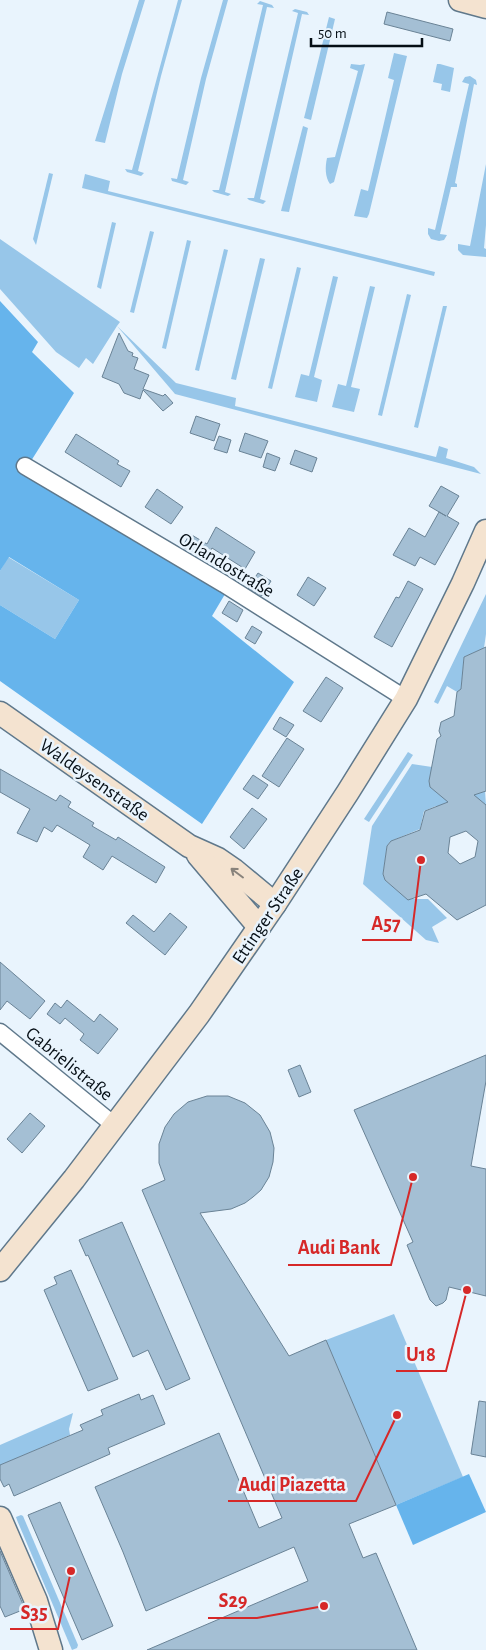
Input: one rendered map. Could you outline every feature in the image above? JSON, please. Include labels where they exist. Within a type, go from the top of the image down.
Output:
[{"type":"main road","points":[[460,0],[485,7]]},
{"type":"main road","name":"Ettinger Straße","points":[[0,1270],[199,1014],[275,904],[406,699],[463,583],[486,531]]},
{"type":"main road","name":"Waldeysenstraße","points":[[0,713],[190,846],[218,859],[234,870],[275,904]]},
{"type":"main road","name":"Waldeysenstraße","points":[[190,846],[259,927]]},
{"type":"main road","points":[[0,1518],[36,1601],[51,1650]]},
{"type":"street","name":"Orlandostraße","points":[[25,466],[224,584],[406,699]]},
{"type":"street","name":"Gabrielistraße","points":[[0,1032],[114,1125]]},
{"type":"shaded area","points":[[139,0],[145,0],[122,74],[105,143],[95,141]]},
{"type":"shaded area","points":[[178,0],[182,0],[138,171],[144,173],[141,176],[127,172],[125,169],[132,170]]},
{"type":"shaded area","points":[[223,0],[228,0],[206,79],[183,180],[189,182],[186,185],[172,181],[171,178],[177,179],[201,78]]},
{"type":"shaded area","points":[[260,1],[272,5],[274,8],[267,7],[225,192],[231,194],[228,196],[212,190],[219,190],[263,5],[257,4]]},
{"type":"shaded area","points":[[295,9],[307,12],[309,15],[302,14],[260,199],[266,201],[263,204],[247,198],[254,198],[298,13],[292,11]]},
{"type":"shaded area","points":[[329,17],[335,19],[311,120],[304,118]]},
{"type":"shaded area","points":[[394,53],[407,56],[369,214],[367,218],[354,216],[361,189],[368,191],[394,80],[388,78]]},
{"type":"shaded area","points":[[351,64],[365,64],[334,182],[330,184],[326,172],[327,158],[335,157],[358,71],[350,68]]},
{"type":"shaded area","points":[[437,64],[454,68],[450,92],[441,90],[442,84],[433,82]]},
{"type":"shaded area","points":[[470,76],[476,80],[477,85],[474,84],[455,183],[457,187],[451,187],[440,234],[447,235],[444,240],[439,241],[431,239],[428,234],[428,228],[435,230],[469,84],[462,82],[465,77]]},
{"type":"shaded area","points":[[303,126],[308,128],[289,212],[281,211]]},
{"type":"shaded area","points":[[486,164],[484,248],[486,249],[486,257],[463,255],[458,250],[458,244],[470,246]]},
{"type":"shaded area","points":[[49,173],[53,174],[36,245],[33,239]]},
{"type":"shaded area","points":[[85,174],[110,181],[108,191],[435,272],[434,276],[82,188]]},
{"type":"shaded area","points":[[112,222],[116,223],[101,289],[97,287]]},
{"type":"shaded area","points":[[150,231],[154,232],[134,313],[130,312]]},
{"type":"shaded area","points":[[0,239],[120,322],[93,364],[86,358],[79,368],[56,352],[0,289]]},
{"type":"shaded area","points":[[187,240],[191,241],[166,349],[162,348]]},
{"type":"shaded area","points":[[224,249],[228,250],[199,371],[195,370]]},
{"type":"shaded area","points":[[260,258],[265,259],[236,380],[231,379]]},
{"type":"shaded area","points":[[297,267],[301,268],[272,389],[268,388]]},
{"type":"shaded area","points":[[333,276],[338,277],[314,377],[322,380],[317,402],[295,397],[301,374],[309,376]]},
{"type":"shaded area","points":[[370,286],[375,287],[351,387],[360,389],[354,412],[332,407],[338,384],[346,386]]},
{"type":"shaded area","points":[[407,294],[411,295],[382,416],[378,415]]},
{"type":"shaded area","points":[[0,301],[38,342],[32,352],[74,393],[31,461],[231,584],[212,616],[294,682],[202,824],[0,681],[0,605],[55,639],[79,600],[9,557],[0,571]]},
{"type":"shaded area","points":[[443,306],[447,306],[418,428],[414,427]]},
{"type":"shaded area","points":[[117,326],[176,383],[236,398],[235,406],[436,457],[439,446],[448,449],[446,458],[474,467],[481,474],[175,394]]},
{"type":"shaded area","points":[[8,557],[79,600],[55,639],[0,605],[0,571]]},
{"type":"shaded area","points":[[486,594],[484,648],[464,657],[461,689],[457,692],[447,686],[438,704],[434,702]]},
{"type":"shaded area","points":[[408,752],[413,755],[369,822],[364,819]]},
{"type":"shaded area","points":[[412,764],[432,767],[485,791],[486,805],[438,808],[436,806],[424,811],[420,829],[391,841],[387,846],[383,874],[385,880],[408,899],[428,899],[447,918],[432,927],[439,943],[426,940],[363,884],[372,826]]},
{"type":"shaded area","points":[[394,1314],[463,1477],[396,1505],[326,1340]]},
{"type":"shaded area","points":[[73,1413],[69,1429],[70,1435],[1,1465],[0,1469],[0,1445]]},
{"type":"shaded area","points":[[469,1474],[486,1512],[413,1545],[396,1505]]},
{"type":"shaded area","points":[[21,1515],[78,1645],[77,1648],[72,1650],[17,1520],[16,1517]]},
{"type":"building","points":[[387,12],[453,29],[450,41],[384,24]]},
{"type":"building","points":[[119,333],[128,351],[133,353],[132,356],[138,358],[134,369],[149,375],[143,389],[163,396],[165,394],[173,403],[163,411],[143,390],[140,399],[124,393],[119,384],[102,377]]},
{"type":"building","points":[[196,416],[220,424],[214,441],[190,433]]},
{"type":"building","points":[[245,433],[268,441],[261,458],[239,451]]},
{"type":"building","points":[[76,434],[119,461],[117,464],[130,471],[121,487],[65,452]]},
{"type":"building","points":[[219,436],[231,440],[227,453],[214,449]]},
{"type":"building","points":[[295,450],[317,458],[312,472],[290,464]]},
{"type":"building","points":[[267,453],[280,458],[275,471],[263,467]]},
{"type":"building","points":[[441,486],[459,496],[447,516],[459,523],[435,565],[420,557],[415,566],[393,555],[409,528],[425,537],[439,512],[446,516],[429,506]]},
{"type":"building","points":[[157,489],[183,507],[171,524],[145,507]]},
{"type":"building","points":[[216,527],[255,552],[245,569],[212,548],[206,558],[182,547],[190,534],[207,544]]},
{"type":"building","points":[[258,573],[271,581],[262,596],[248,588]]},
{"type":"building","points":[[308,577],[326,588],[314,606],[297,595]]},
{"type":"building","points":[[408,581],[423,589],[392,647],[374,637],[396,597],[399,598]]},
{"type":"building","points":[[229,601],[243,610],[237,622],[222,613]]},
{"type":"building","points":[[252,626],[262,632],[255,644],[245,638]]},
{"type":"building","points":[[486,647],[486,791],[474,795],[486,805],[486,905],[457,920],[426,894],[408,900],[385,880],[383,874],[387,846],[391,841],[420,830],[425,811],[448,802],[430,787],[429,781],[437,739],[441,736],[439,731],[441,722],[454,716],[457,692],[461,689],[464,657]],"holes":[[[466,831],[478,841],[475,857],[460,864],[448,853],[450,837]]]},
{"type":"building","points":[[326,677],[343,688],[321,722],[303,711]]},
{"type":"building","points":[[280,717],[294,725],[286,737],[273,729]]},
{"type":"building","points":[[287,738],[304,749],[279,787],[262,776]]},
{"type":"building","points":[[0,769],[56,801],[60,795],[71,802],[68,807],[94,823],[92,826],[116,840],[118,837],[165,867],[156,883],[112,856],[103,870],[83,857],[90,845],[57,825],[52,832],[44,827],[37,842],[17,833],[30,809],[0,792]]},
{"type":"building","points":[[253,775],[268,785],[258,799],[243,789]]},
{"type":"building","points":[[252,808],[267,819],[244,849],[230,837]]},
{"type":"building","points":[[170,913],[187,927],[165,955],[126,923],[133,915],[154,932]]},
{"type":"building","points":[[0,962],[45,1001],[30,1019],[7,1001],[0,1010]]},
{"type":"building","points":[[67,1000],[94,1022],[100,1014],[118,1029],[98,1054],[80,1040],[84,1034],[65,1018],[60,1024],[47,1014],[55,1003],[61,1008]]},
{"type":"building","points":[[486,1055],[486,1081],[471,1166],[486,1169],[486,1296],[449,1287],[446,1300],[436,1306],[430,1300],[407,1245],[413,1242],[354,1110]]},
{"type":"building","points":[[300,1065],[311,1092],[299,1097],[288,1070]]},
{"type":"building","points":[[207,1096],[228,1096],[245,1103],[260,1115],[270,1132],[274,1148],[269,1177],[261,1190],[245,1203],[231,1209],[200,1213],[289,1356],[326,1340],[396,1505],[349,1524],[363,1558],[376,1553],[417,1650],[147,1650],[308,1581],[294,1547],[146,1611],[95,1487],[219,1433],[259,1528],[282,1518],[142,1190],[165,1180],[159,1163],[159,1144],[165,1127],[174,1114],[188,1102]]},
{"type":"building","points":[[30,1113],[45,1126],[22,1153],[7,1139]]},
{"type":"building","points":[[122,1222],[190,1379],[166,1390],[148,1350],[133,1357],[88,1255],[86,1256],[79,1240]]},
{"type":"building","points":[[71,1270],[118,1379],[88,1391],[44,1290],[57,1284],[54,1277]]},
{"type":"building","points":[[139,1394],[141,1400],[153,1395],[165,1424],[108,1448],[110,1454],[14,1496],[9,1484],[4,1487],[0,1479],[0,1465],[83,1430],[80,1425],[103,1415],[101,1410]]},
{"type":"building","points":[[479,1401],[486,1402],[486,1457],[471,1454]]},
{"type":"building","points":[[60,1502],[113,1626],[82,1640],[28,1515]]},
{"type":"building","points":[[0,1551],[25,1609],[5,1617],[0,1606]]},
{"type":"place","name":"A57","points":[[421,860]]},
{"type":"place","name":"Audi Bank","points":[[413,1177]]},
{"type":"place","name":"U18","points":[[467,1290]]},
{"type":"place","name":"Audi Piazetta","points":[[397,1415]]},
{"type":"place","name":"S35","points":[[71,1571]]},
{"type":"place","name":"S29","points":[[324,1606]]}]
